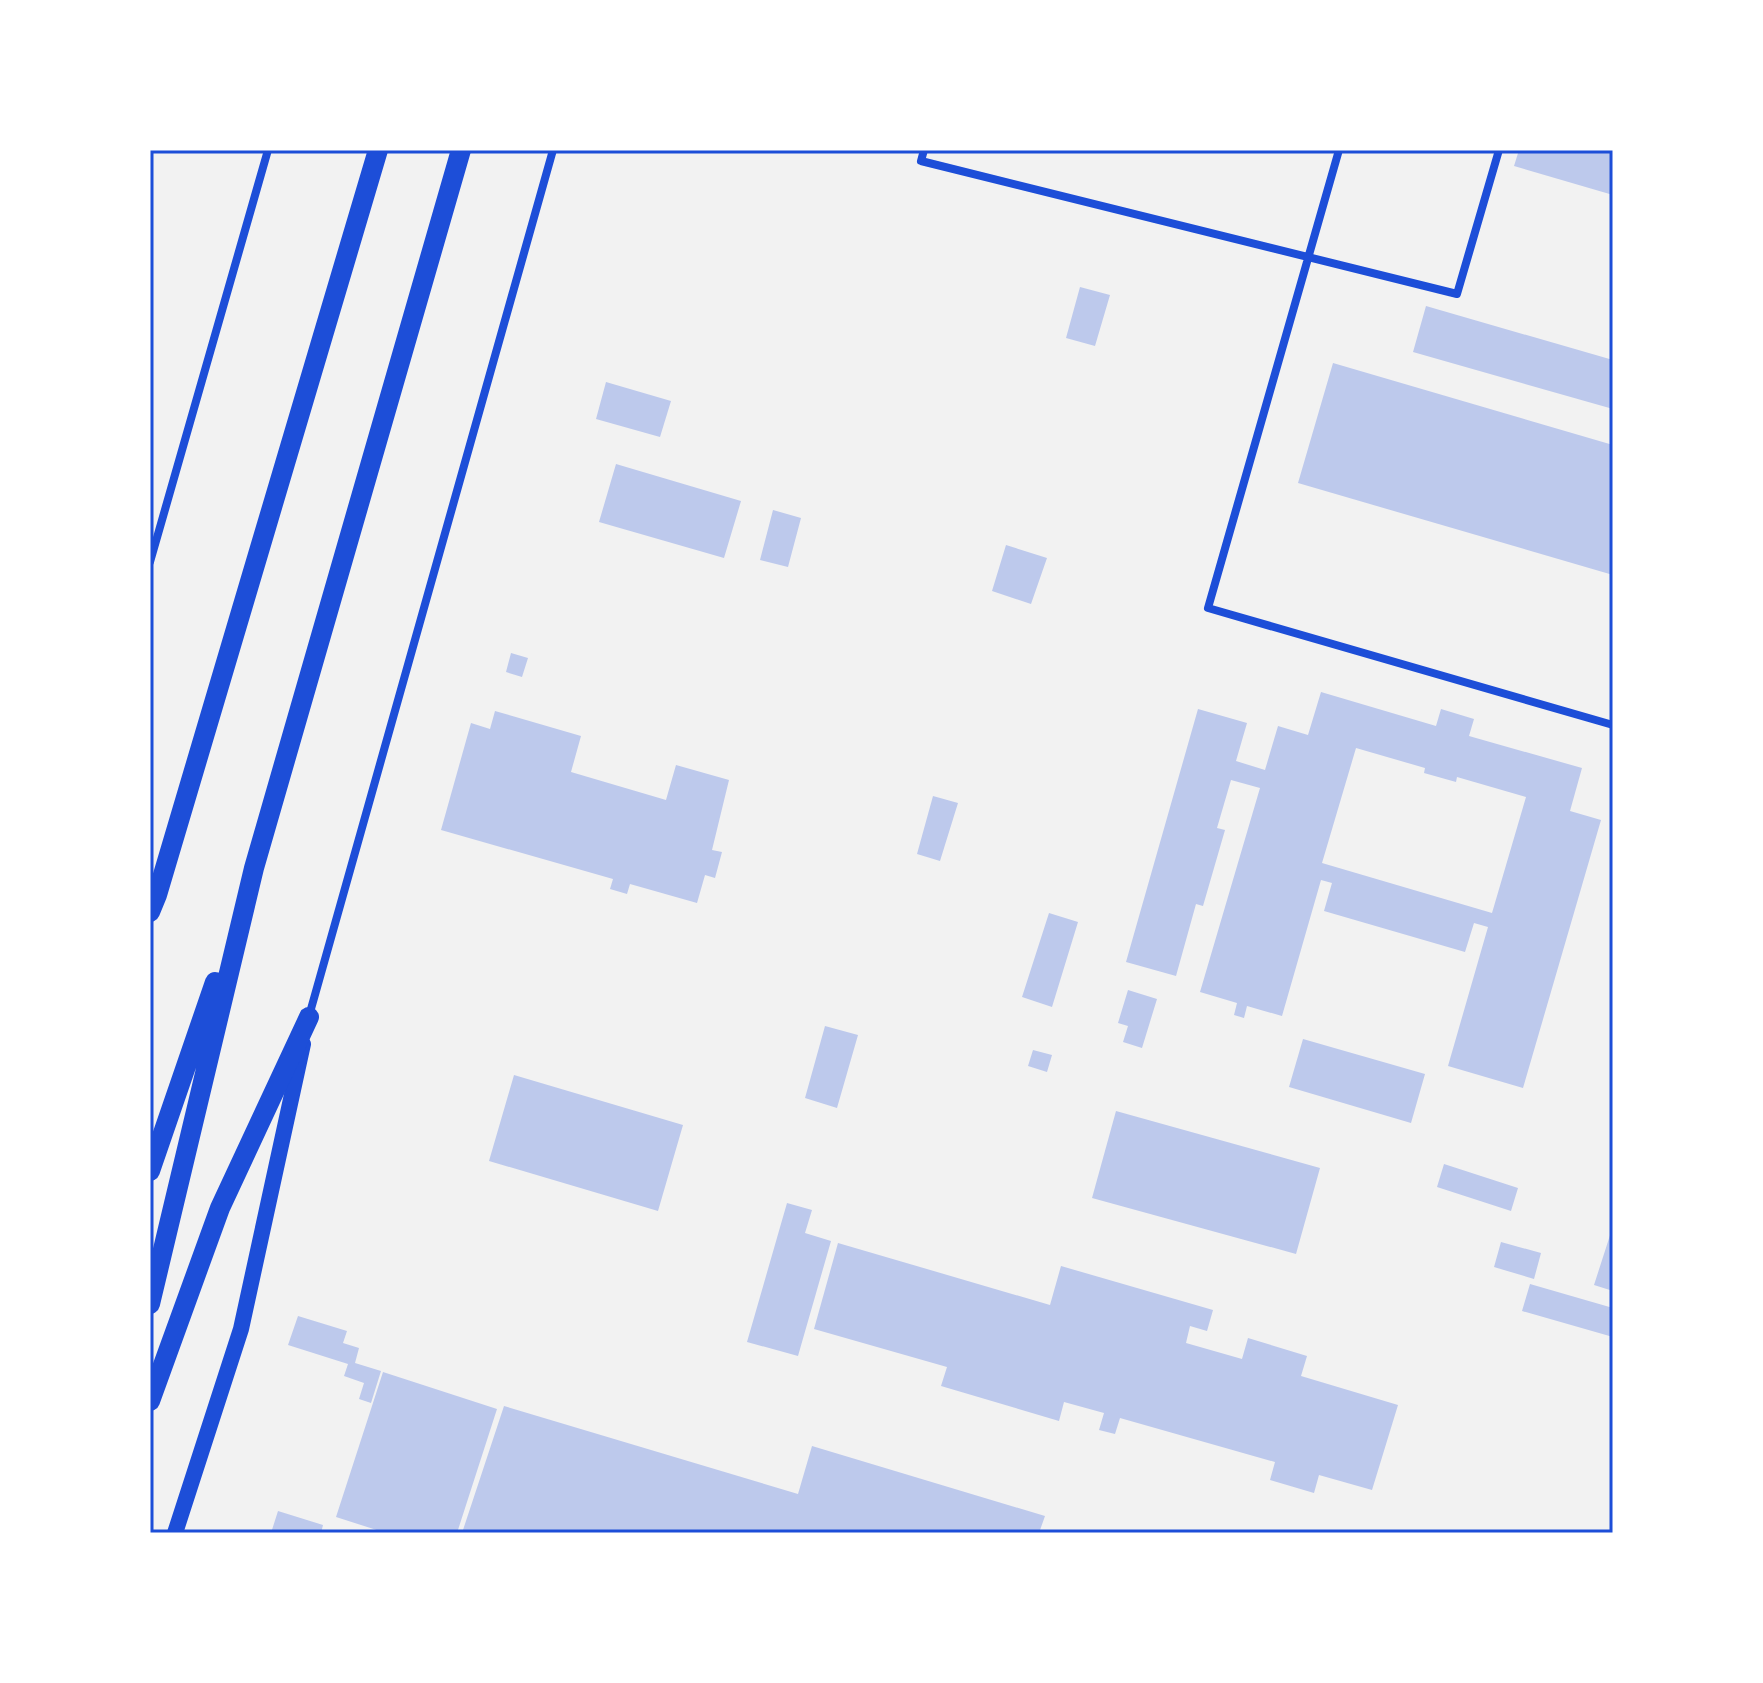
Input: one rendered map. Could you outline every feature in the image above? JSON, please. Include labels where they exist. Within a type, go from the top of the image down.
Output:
[{"type":"main road","points":[[150,919],[378,150]]},
{"type":"main road","points":[[150,1304],[254,868],[461,150]]},
{"type":"main road","points":[[150,1171],[254,868]]},
{"type":"main road","points":[[150,912],[164,873]]},
{"type":"main road","points":[[150,1401],[220,1208],[309,1017]]},
{"type":"main road","points":[[175,1533],[241,1329],[309,1017]]},
{"type":"street","points":[[150,562],[268,150]]},
{"type":"street","points":[[309,1017],[553,150]]},
{"type":"street","points":[[924,150],[921,161],[1457,294],[1499,150]]},
{"type":"street","points":[[1339,150],[1208,608],[1613,725]]},
{"type":"building","points":[[1519,150],[1613,150],[1613,195],[1514,166]]},
{"type":"building","points":[[1080,287],[1110,295],[1095,346],[1066,338]]},
{"type":"building","points":[[1426,306],[1613,360],[1613,409],[1413,352]]},
{"type":"building","points":[[1333,363],[1613,445],[1613,575],[1298,483]]},
{"type":"building","points":[[606,382],[671,401],[660,437],[596,419]]},
{"type":"building","points":[[616,464],[741,501],[724,558],[599,522]]},
{"type":"building","points":[[773,510],[801,518],[788,567],[760,560]]},
{"type":"building","points":[[1006,545],[1047,558],[1031,604],[992,591]]},
{"type":"building","points":[[511,653],[528,658],[522,677],[506,672]]},
{"type":"building","points":[[1321,692],[1436,726],[1441,709],[1474,719],[1469,736],[1582,768],[1570,811],[1601,820],[1523,1088],[1448,1066],[1488,927],[1474,923],[1465,952],[1324,911],[1332,883],[1321,880],[1282,1016],[1247,1006],[1244,1018],[1234,1015],[1237,1003],[1200,992],[1260,788],[1231,780],[1217,828],[1225,830],[1203,906],[1196,904],[1176,976],[1126,962],[1198,709],[1247,723],[1236,761],[1265,770],[1278,726],[1308,735]],"holes":[[[1356,748],[1425,768],[1424,773],[1456,782],[1457,777],[1526,797],[1492,913],[1322,863]]]},
{"type":"building","points":[[495,711],[581,736],[571,772],[666,800],[676,765],[729,780],[712,850],[722,852],[715,878],[705,875],[697,903],[630,884],[627,894],[610,889],[613,879],[441,830],[471,723],[490,729]]},
{"type":"building","points":[[933,796],[958,803],[940,861],[917,854]]},
{"type":"building","points":[[1049,913],[1078,922],[1052,1007],[1022,997]]},
{"type":"building","points":[[1128,990],[1157,999],[1142,1048],[1123,1042],[1128,1026],[1118,1023]]},
{"type":"building","points":[[825,1026],[858,1035],[837,1108],[805,1098]]},
{"type":"building","points":[[1303,1039],[1425,1074],[1411,1123],[1289,1087]]},
{"type":"building","points":[[1033,1050],[1052,1055],[1047,1072],[1028,1066]]},
{"type":"building","points":[[514,1075],[683,1125],[658,1211],[489,1161]]},
{"type":"building","points":[[1116,1111],[1320,1168],[1296,1254],[1092,1198]]},
{"type":"building","points":[[1444,1164],[1518,1188],[1511,1211],[1437,1187]]},
{"type":"building","points":[[787,1203],[812,1210],[805,1233],[831,1241],[798,1356],[747,1342]]},
{"type":"building","points":[[1613,1226],[1613,1291],[1594,1285]]},
{"type":"building","points":[[1501,1242],[1541,1253],[1534,1279],[1494,1267]]},
{"type":"building","points":[[838,1243],[1050,1305],[1061,1266],[1213,1310],[1207,1331],[1190,1326],[1186,1343],[1242,1359],[1248,1338],[1307,1356],[1301,1376],[1398,1405],[1372,1490],[1319,1475],[1314,1493],[1270,1480],[1275,1462],[1120,1418],[1115,1434],[1099,1430],[1104,1413],[1064,1402],[1059,1421],[941,1386],[947,1367],[814,1329]]},
{"type":"building","points":[[1530,1284],[1613,1308],[1613,1337],[1522,1311]]},
{"type":"building","points":[[298,1316],[347,1331],[343,1343],[359,1348],[355,1363],[381,1371],[371,1403],[359,1399],[364,1383],[344,1376],[348,1364],[288,1345]]},
{"type":"building","points":[[383,1372],[497,1409],[457,1533],[386,1533],[336,1517]]},
{"type":"building","points":[[504,1406],[798,1494],[812,1446],[1045,1516],[1039,1533],[462,1533]]},
{"type":"building","points":[[278,1511],[323,1525],[321,1533],[271,1533]]}]
